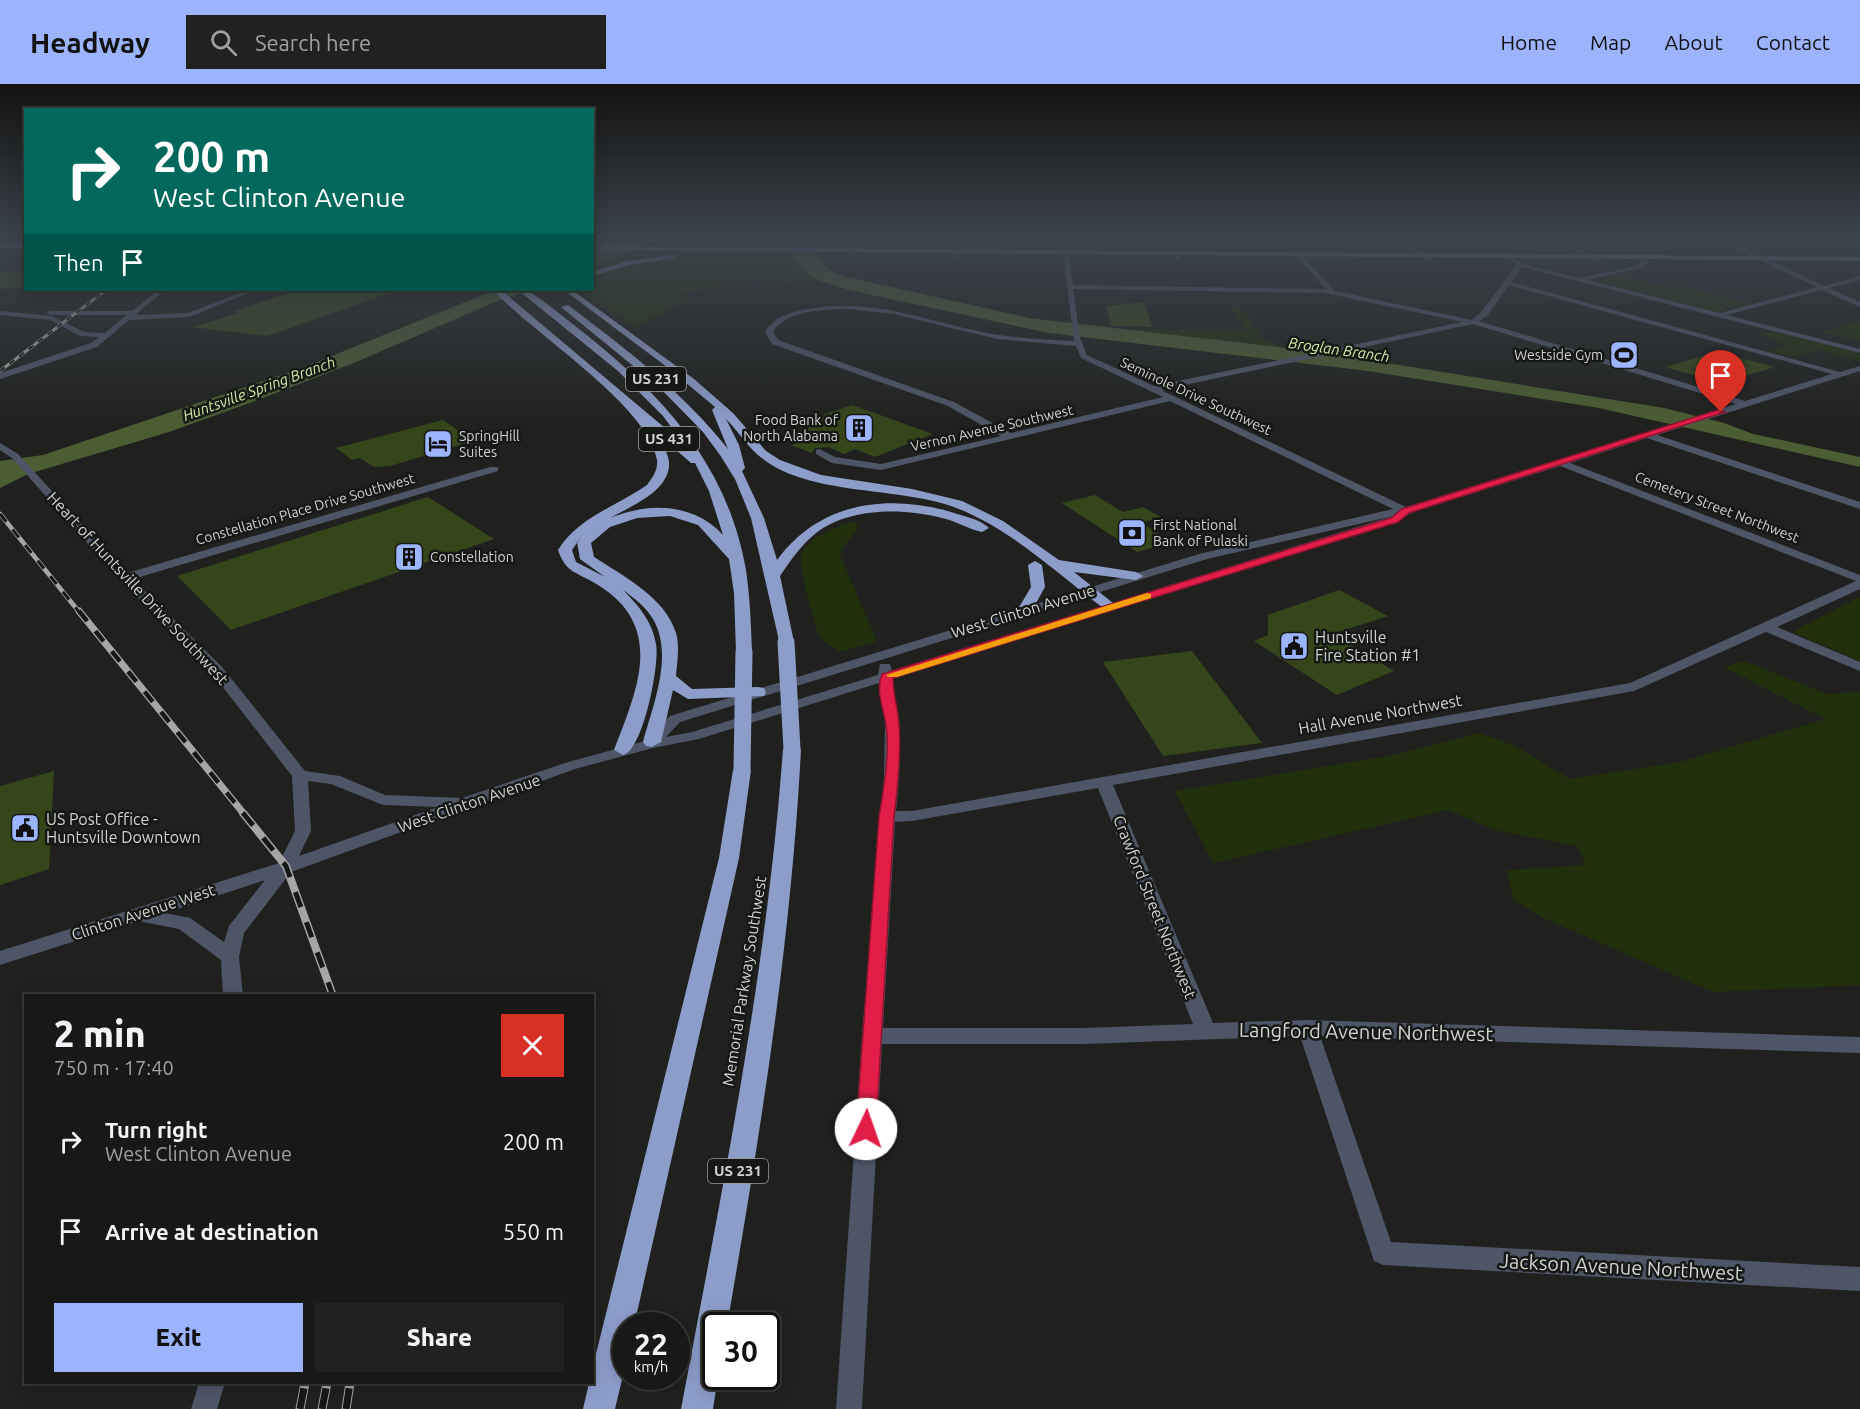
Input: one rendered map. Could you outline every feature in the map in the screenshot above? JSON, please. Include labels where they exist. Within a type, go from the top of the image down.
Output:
[{"type":"highway","name":"US 431","points":[[510,301],[705,469]]},
{"type":"highway","points":[[538,301],[557,339]]},
{"type":"highway","name":"US 231","points":[[538,301],[650,394],[680,428],[705,469],[727,525],[736,559],[744,652],[742,770],[729,858],[599,1409]]},
{"type":"highway","name":"Memorial Parkway Southwest","points":[[558,301],[665,385],[698,419],[741,478],[760,529],[786,642],[792,749],[789,823],[779,933],[697,1409]]},
{"type":"highway","name":"US 431","points":[[585,301],[713,401],[733,445],[741,478]]},
{"type":"highway","points":[[713,401],[729,415],[758,451],[784,466],[830,480],[916,492],[956,504],[1004,528],[1041,562],[1136,576]]},
{"type":"highway","points":[[623,750],[647,684],[650,662],[647,637],[635,610],[625,599],[613,588],[570,564],[566,550],[574,534],[643,494],[662,471],[662,457],[633,409]]},
{"type":"highway","points":[[772,577],[795,544],[818,525],[841,515],[885,510],[929,512],[967,521],[985,529],[1041,562],[1105,609]]},
{"type":"highway","points":[[652,742],[672,654],[663,621],[644,596],[587,559],[584,542],[592,532],[615,520],[647,513],[674,513],[700,520],[736,559]]},
{"type":"highway","points":[[1026,609],[1038,587],[1041,562]]},
{"type":"highway","points":[[668,678],[688,694],[758,692]]},
{"type":"street","points":[[0,376],[76,353],[108,335],[149,301]]},
{"type":"street","points":[[0,313],[189,315],[225,301]]},
{"type":"street","points":[[1010,438],[951,404],[775,342],[769,332],[773,324],[785,316],[813,309],[872,307],[899,311],[988,336],[1076,341],[1071,301]]},
{"type":"street","points":[[1372,301],[1473,322],[1744,404]]},
{"type":"street","points":[[1154,389],[1473,322],[1484,314],[1494,301]]},
{"type":"street","points":[[1573,301],[1840,374]]},
{"type":"street","points":[[1663,301],[1860,351]]},
{"type":"street","points":[[1720,315],[1775,301]]},
{"type":"street","points":[[22,313],[52,318],[83,334],[108,335]]},
{"type":"street","name":"Seminole Drive Southwest","points":[[1076,341],[1084,356],[1095,363],[1154,389],[1406,511]]},
{"type":"street","name":"West Clinton Avenue","points":[[652,742],[675,719],[1026,609],[1247,543],[1378,513],[1406,511],[1860,368]]},
{"type":"street","name":"Vernon Avenue Southwest","points":[[819,452],[832,460],[881,467],[1172,398]]},
{"type":"street","points":[[1647,435],[1860,506]]},
{"type":"street","name":"Heart of Huntsville Drive Southwest","points":[[0,446],[15,456],[125,578],[216,670],[300,775]]},
{"type":"street","name":"Cemetery Street Northwest","points":[[1562,463],[1860,579]]},
{"type":"street","name":"Constellation Place Drive Southwest","points":[[125,578],[494,469]]},
{"type":"street","name":"West Clinton Avenue","points":[[286,866],[465,802],[623,750],[652,742],[694,736],[1384,524],[1406,511]]},
{"type":"street","name":"Hall Avenue Northwest","points":[[887,817],[912,816],[1104,783],[1634,687],[1769,628],[1860,584]]},
{"type":"street","points":[[1769,628],[1860,667]]},
{"type":"street","points":[[849,1409],[872,1036],[887,817],[892,776],[892,723],[886,696],[883,655]]},
{"type":"street","points":[[233,994],[230,957],[235,931],[286,866],[303,831],[300,775],[334,779],[383,801],[465,802]]},
{"type":"street","name":"Crawford Street Northwest","points":[[1104,783],[1206,1031]]},
{"type":"street","name":"Clinton Avenue West","points":[[0,958],[286,866]]},
{"type":"street","points":[[136,915],[184,922],[230,957]]},
{"type":"street","name":"Langford Avenue Northwest","points":[[872,1036],[1085,1036],[1307,1028],[1860,1045]]},
{"type":"street","name":"Jackson Avenue Northwest","points":[[1307,1028],[1383,1253],[1860,1279]]},
{"type":"street","points":[[204,1409],[212,1384]]},
{"type":"shaded area","points":[[595,301],[685,301],[635,328]]},
{"type":"shaded area","points":[[1670,301],[1740,301],[1752,304],[1717,312]]},
{"type":"shaded area","points":[[1232,307],[1242,307],[1261,338],[1284,348],[1104,329],[1246,330]]},
{"type":"shaded area","points":[[1860,321],[1860,341],[1823,332],[1855,322]]},
{"type":"shaded area","points":[[1777,331],[1860,351],[1860,361],[1818,350],[1794,357],[1770,351],[1790,347],[1759,334]]},
{"type":"shaded area","points":[[855,521],[858,527],[840,555],[877,641],[840,652],[819,637],[803,580],[801,558],[803,551],[812,540]]},
{"type":"shaded area","points":[[1860,597],[1860,661],[1792,632]]},
{"type":"shaded area","points":[[1744,661],[1827,694],[1860,692],[1860,985],[1713,992],[1539,916],[1514,900],[1506,870],[1586,865],[1577,846],[1494,830],[1448,810],[1213,863],[1175,791],[1389,756],[1480,733],[1515,746],[1570,779],[1680,762],[1825,719],[1724,667]]},
{"type":"water","name":"Huntsville Spring Branch","points":[[468,301],[499,301],[356,362],[255,401],[169,432],[28,474],[0,488],[0,461],[43,455],[302,368]]},
{"type":"water","points":[[899,301],[953,301],[1029,318],[1313,351],[1664,408],[1724,423],[1753,434],[1860,457],[1860,467],[1599,408],[1368,371],[1049,333]]},
{"type":"building","points":[[265,301],[368,301],[267,336],[193,327],[241,312],[233,311]]},
{"type":"building","points":[[1144,302],[1152,327],[1111,326],[1106,306]]},
{"type":"building","points":[[1716,352],[1775,367],[1721,383],[1665,367]]},
{"type":"building","name":"Food Bank of North Alabama","points":[[852,405],[933,434],[875,457],[855,449],[844,454],[829,447],[815,448],[812,453],[791,445],[808,439],[798,435],[810,431],[794,425]]},
{"type":"building","name":"SpringHill Suites","points":[[443,420],[473,441],[390,466],[374,467],[360,458],[352,460],[336,448]]},
{"type":"building","name":"First National Bank of Pulaski","points":[[1095,495],[1123,512],[1143,507],[1161,517],[1141,523],[1172,542],[1137,552],[1062,503]]},
{"type":"building","name":"Constellation","points":[[428,497],[494,539],[231,630],[177,576]]},
{"type":"building","name":"Huntsville Fire Station #1","points":[[1339,590],[1388,616],[1332,634],[1394,671],[1337,695],[1254,641],[1268,635],[1268,615]]},
{"type":"building","points":[[1192,651],[1262,743],[1163,756],[1103,662]]},
{"type":"building","name":"US Post Office - Huntsville Downtown","points":[[54,771],[49,869],[0,885],[0,786]]},
{"type":"railway","points":[[0,371],[92,301]]},
{"type":"railway","points":[[0,514],[80,613]]},
{"type":"railway","points":[[79,611],[244,814]]},
{"type":"railway","points":[[243,813],[286,866],[332,994]]},
{"type":"railway","points":[[300,1409],[305,1384]]},
{"type":"railway","points":[[322,1409],[327,1384]]},
{"type":"railway","points":[[346,1409],[350,1384]]},
{"type":"slow traffic","points":[[892,675],[1147,596]]},
{"type":"place","name":"Westside Gym","points":[[1624,355]]},
{"type":"place","name":"Food Bank of North Alabama","points":[[859,428]]},
{"type":"place","name":"SpringHill Suites","points":[[438,444]]},
{"type":"place","name":"First National Bank of Pulaski","points":[[1132,533]]},
{"type":"place","name":"Constellation","points":[[409,557]]},
{"type":"place","name":"Huntsville Fire Station #1","points":[[1294,646]]},
{"type":"place","name":"US Post Office - Huntsville Downtown","points":[[25,828]]},
{"type":"route","points":[[866,1129],[887,817],[892,776],[892,723],[886,696],[886,676],[1394,520],[1406,511],[1721,412]]},
{"type":"water label","name":"Broglan Branch","points":[[1339,350]]}]
